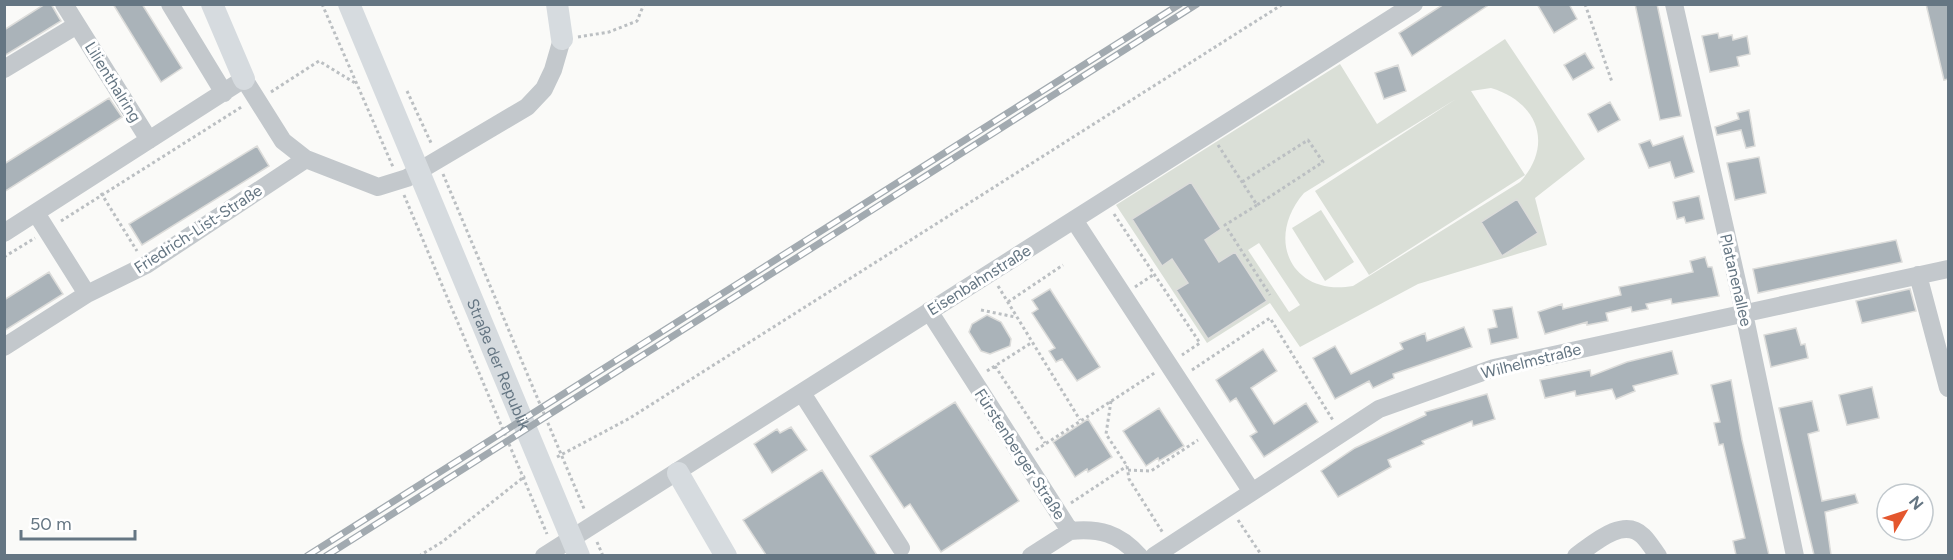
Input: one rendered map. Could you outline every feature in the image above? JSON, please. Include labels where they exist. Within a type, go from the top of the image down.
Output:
[{"type":"main road","points":[[212,4],[244,79]]},
{"type":"main road","name":"Straße der Republik","points":[[349,4],[410,120],[579,555]]},
{"type":"main road","points":[[557,4],[562,39]]},
{"type":"main road","points":[[678,473],[726,555]]},
{"type":"street","name":"Lilienthalring","points":[[64,4],[149,140]]},
{"type":"street","points":[[170,4],[224,93]]},
{"type":"street","name":"Eisenbahnstraße","points":[[548,550],[678,473],[1413,4]]},
{"type":"street","name":"Platanenallee","points":[[1674,4],[1744,312],[1795,555]]},
{"type":"street","name":"Lilienthalring","points":[[4,69],[76,25]]},
{"type":"street","points":[[4,233],[244,79],[253,104],[284,141],[306,159],[378,187],[407,178],[527,107],[544,88],[553,70],[562,39]]},
{"type":"street","name":"Friedrich-List-Straße","points":[[4,346],[87,294],[146,266],[306,159]]},
{"type":"street","points":[[36,213],[87,294]]},
{"type":"street","points":[[1074,220],[1252,492]]},
{"type":"street","name":"Wilhelmstraße","points":[[1154,555],[1379,409],[1494,368],[1948,269]]},
{"type":"street","points":[[1918,275],[1948,388]]},
{"type":"street","name":"Fürstenberger Straße","points":[[929,311],[1070,531],[1094,529],[1117,537],[1139,555]]},
{"type":"street","points":[[802,393],[901,548]]},
{"type":"street","points":[[1576,555],[1612,532],[1629,530],[1642,535],[1658,555]]},
{"type":"street","points":[[1031,555],[1070,531]]},
{"type":"path","points":[[322,4],[396,174]]},
{"type":"path","points":[[562,39],[609,32],[637,21],[644,4]]},
{"type":"path","points":[[552,460],[630,418],[1283,4]]},
{"type":"path","points":[[1585,4],[1612,82]]},
{"type":"path","points":[[4,257],[242,106],[253,104],[319,62],[356,84]]},
{"type":"path","points":[[410,120],[433,149]]},
{"type":"path","points":[[1211,134],[1257,205]]},
{"type":"path","points":[[1242,182],[1308,140],[1323,162],[1225,225],[1270,295]]},
{"type":"path","points":[[442,171],[585,512]]},
{"type":"path","points":[[92,177],[146,266]]},
{"type":"path","points":[[400,185],[548,550]]},
{"type":"path","points":[[1105,200],[1200,343],[1173,371]]},
{"type":"path","points":[[1008,302],[1063,265]]},
{"type":"path","points":[[991,273],[1031,343],[1080,420]]},
{"type":"path","points":[[1124,294],[1154,275]]},
{"type":"path","points":[[981,310],[1016,317]]},
{"type":"path","points":[[1023,458],[1111,401],[1173,371],[1270,318],[1341,434]]},
{"type":"path","points":[[973,380],[1031,343]]},
{"type":"path","points":[[995,366],[1045,443]]},
{"type":"path","points":[[1111,401],[1106,434],[1127,468],[1129,479],[1169,544]]},
{"type":"path","points":[[1058,512],[1127,468],[1151,471],[1212,431]]},
{"type":"path","points":[[419,555],[442,542],[513,483],[533,472]]},
{"type":"path","points":[[1229,506],[1262,555]]},
{"type":"path","points":[[594,534],[603,555]]},
{"type":"shaded area","points":[[1505,39],[1585,159],[1535,198],[1547,245],[1418,284],[1300,347],[1270,303],[1207,343],[1116,205],[1340,64],[1377,124]],"holes":[[[1491,88],[1520,103],[1530,114],[1536,126],[1538,140],[1536,154],[1525,175],[1471,91]],[[1456,99],[1315,191],[1369,275],[1525,175],[1520,182],[1353,286],[1332,287],[1314,283],[1300,274],[1291,261],[1286,246],[1286,228],[1292,211],[1304,193]],[[1517,199],[1538,233],[1503,256],[1481,222]],[[1259,243],[1300,305],[1289,312],[1248,250]]]},
{"type":"shaded area","points":[[1321,210],[1354,262],[1325,281],[1292,228]]},
{"type":"building","points":[[45,4],[51,4],[61,21],[4,56],[4,30]]},
{"type":"building","points":[[113,4],[142,4],[182,68],[161,82]]},
{"type":"building","points":[[1444,4],[1490,4],[1412,56],[1399,33]]},
{"type":"building","points":[[1537,4],[1569,4],[1577,19],[1554,33]]},
{"type":"building","points":[[1635,4],[1657,4],[1681,116],[1660,120]]},
{"type":"building","points":[[1926,4],[1948,4],[1948,79],[1944,80]]},
{"type":"building","points":[[1718,33],[1719,38],[1732,35],[1733,40],[1747,36],[1750,54],[1737,57],[1739,66],[1710,72],[1702,36]]},
{"type":"building","points":[[1585,53],[1594,68],[1573,80],[1564,65]]},
{"type":"building","points":[[1398,65],[1406,91],[1384,99],[1375,73]]},
{"type":"building","points":[[109,98],[122,117],[4,192],[4,164]]},
{"type":"building","points":[[1610,102],[1620,120],[1598,132],[1588,114]]},
{"type":"building","points":[[1749,110],[1755,146],[1746,148],[1741,130],[1717,135],[1715,127],[1739,119],[1737,113]]},
{"type":"building","points":[[1683,136],[1694,172],[1675,178],[1670,162],[1649,168],[1639,144],[1650,140],[1653,146]]},
{"type":"building","points":[[257,146],[269,166],[142,245],[129,224]]},
{"type":"building","points":[[1759,157],[1766,193],[1735,200],[1727,163]]},
{"type":"building","points":[[1191,182],[1221,229],[1205,240],[1219,262],[1235,252],[1267,301],[1208,339],[1176,290],[1188,283],[1172,259],[1162,266],[1132,219]]},
{"type":"building","points":[[1699,196],[1704,219],[1686,223],[1684,217],[1677,219],[1673,202]]},
{"type":"building","points":[[1517,199],[1538,233],[1502,256],[1481,222]]},
{"type":"building","points":[[1896,240],[1902,262],[1758,293],[1753,269]]},
{"type":"building","points":[[1705,257],[1708,267],[1712,267],[1719,296],[1672,304],[1671,299],[1646,304],[1648,309],[1632,312],[1631,307],[1606,313],[1608,321],[1587,325],[1587,322],[1545,334],[1538,312],[1562,304],[1563,309],[1621,295],[1619,287],[1693,272],[1690,261]]},
{"type":"building","points":[[49,272],[63,294],[4,331],[4,300]]},
{"type":"building","points":[[1050,289],[1100,367],[1077,381],[1062,359],[1056,362],[1049,351],[1055,348],[1032,313],[1038,309],[1032,300]]},
{"type":"building","points":[[1910,289],[1916,311],[1862,323],[1856,301]]},
{"type":"building","points":[[1512,307],[1518,338],[1491,344],[1488,329],[1497,327],[1493,310]]},
{"type":"building","points":[[987,315],[1001,322],[1011,339],[1010,346],[990,354],[981,351],[969,332],[972,324]]},
{"type":"building","points":[[1464,327],[1472,347],[1393,374],[1394,378],[1373,388],[1369,381],[1335,399],[1313,358],[1335,346],[1351,374],[1403,349],[1400,343],[1425,333],[1427,341]]},
{"type":"building","points":[[1796,328],[1801,345],[1805,344],[1808,358],[1771,367],[1764,335]]},
{"type":"building","points":[[1263,349],[1277,371],[1251,388],[1274,424],[1306,403],[1318,422],[1264,457],[1250,436],[1257,432],[1236,398],[1230,402],[1216,380]]},
{"type":"building","points":[[1672,351],[1678,374],[1633,386],[1635,391],[1616,399],[1612,389],[1576,396],[1575,391],[1545,398],[1540,380],[1590,370],[1591,376],[1627,362]]},
{"type":"building","points":[[1731,380],[1742,440],[1769,555],[1736,555],[1733,541],[1745,538],[1723,444],[1719,445],[1714,423],[1720,422],[1711,385]]},
{"type":"building","points":[[1872,387],[1879,418],[1847,425],[1839,395]]},
{"type":"building","points":[[1487,394],[1495,419],[1473,426],[1472,421],[1422,441],[1424,444],[1388,460],[1391,467],[1338,497],[1321,471],[1355,448],[1426,415],[1425,412]]},
{"type":"building","points":[[1812,401],[1819,431],[1808,434],[1822,501],[1855,494],[1858,503],[1825,512],[1831,555],[1814,555],[1779,408]]},
{"type":"building","points":[[955,402],[1019,501],[941,552],[910,504],[904,508],[870,456]]},
{"type":"building","points":[[1159,408],[1184,446],[1146,466],[1123,431]]},
{"type":"building","points":[[1088,419],[1112,457],[1075,477],[1053,442]]},
{"type":"building","points":[[791,427],[807,450],[772,473],[754,444],[777,429],[780,433]]},
{"type":"building","points":[[822,470],[877,555],[766,555],[743,520]]},
{"type":"railway","points":[[307,556],[1180,4]]},
{"type":"railway","points":[[326,556],[1197,4]]}]
